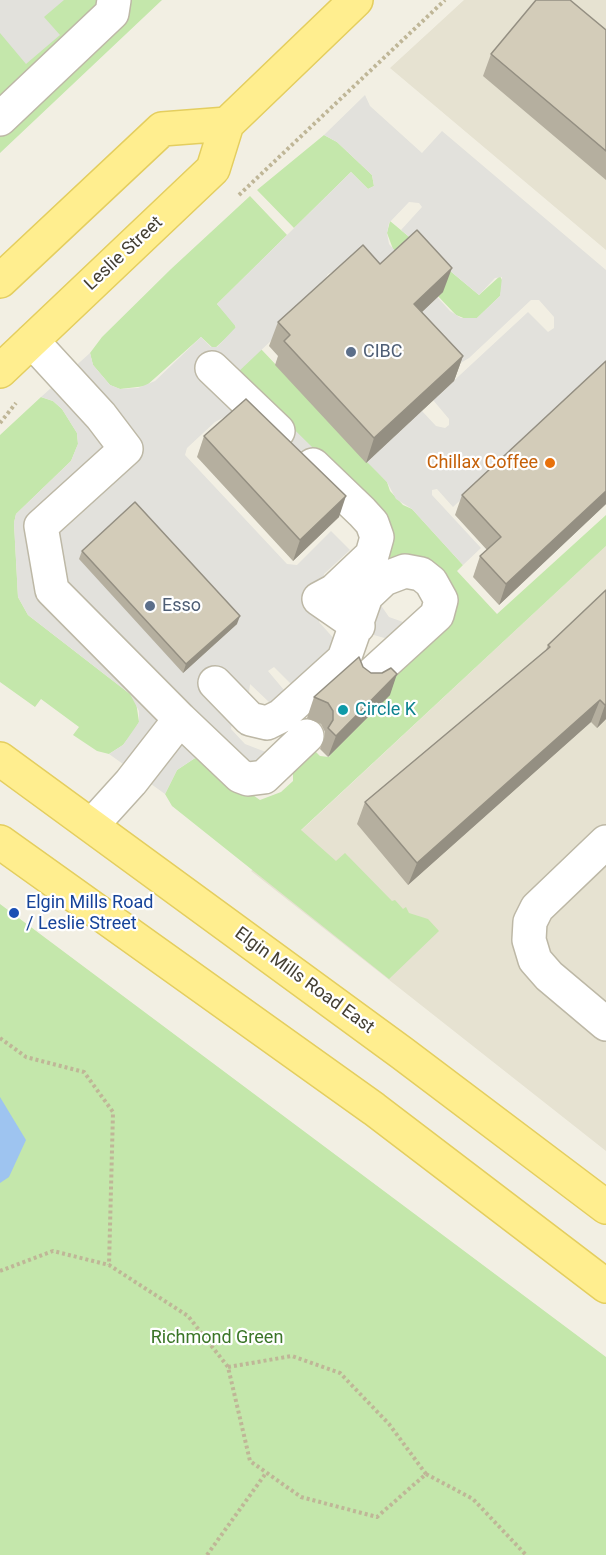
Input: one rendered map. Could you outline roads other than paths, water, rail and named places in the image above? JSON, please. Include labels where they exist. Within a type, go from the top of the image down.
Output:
[{"type":"main road","points":[[0,281],[162,129],[226,124],[356,0]]},
{"type":"main road","name":"Leslie Street","points":[[0,371],[213,170],[226,124]]},
{"type":"main road","name":"Elgin Mills Road East","points":[[0,759],[606,1207]]},
{"type":"main road","points":[[0,843],[374,1109],[606,1286]]},
{"type":"street","points":[[0,119],[112,13],[114,0]]},
{"type":"street","points":[[32,341],[101,416],[126,449],[41,526],[52,590],[240,776],[248,779],[264,777],[307,736]]},
{"type":"street","points":[[212,368],[372,523],[377,537],[372,555],[334,591],[319,598],[358,626]]},
{"type":"street","points":[[215,683],[250,719],[267,723],[281,716],[344,659],[358,626],[366,596],[384,579],[405,571],[421,574],[431,582],[441,600],[437,615],[370,676]]},
{"type":"street","points":[[92,825],[131,783],[180,718]]},
{"type":"street","points":[[606,842],[537,908],[530,922],[529,940],[535,960],[549,976],[606,1024]]},
{"type":"water","points":[[0,1097],[26,1140],[9,1177],[0,1183]]},
{"type":"place","name":"CIBC","points":[[351,352]]},
{"type":"place","name":"Chillax Coffee","points":[[550,463]]},
{"type":"place","name":"Esso","points":[[150,606]]},
{"type":"place","name":"Circle K","points":[[343,710]]},
{"type":"place","name":"Elgin Mills Road / Leslie Street","points":[[14,913]]},
{"type":"park label","name":"Richmond Green","points":[[217,1338]]}]
